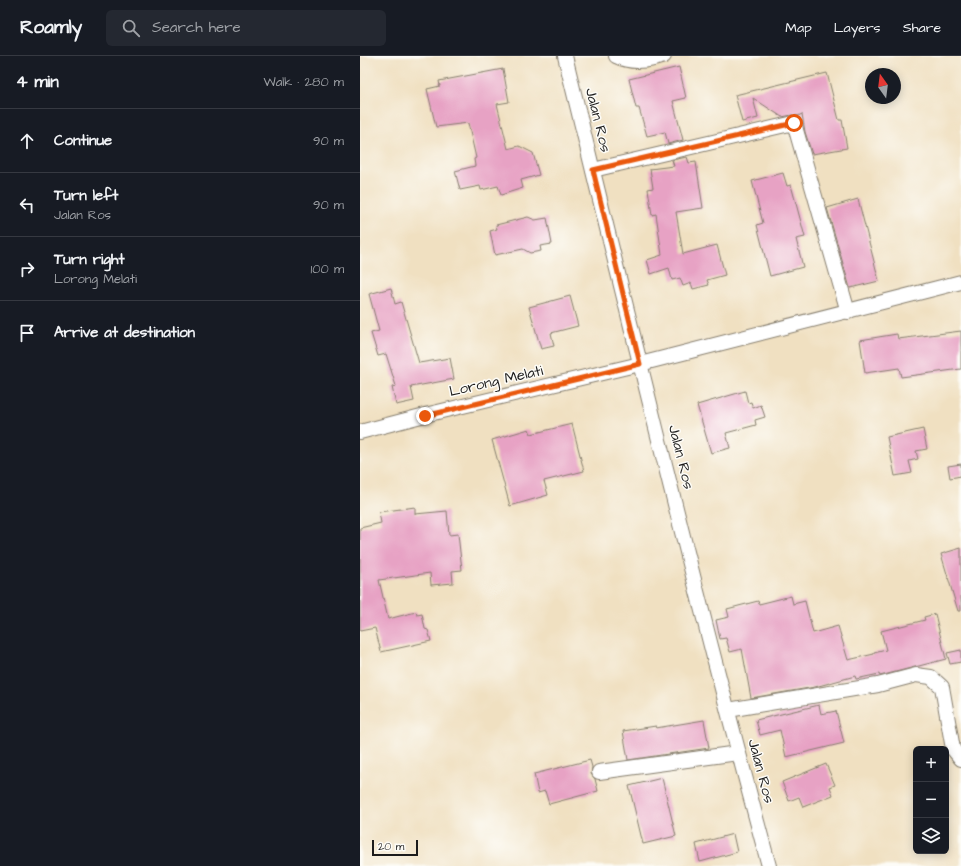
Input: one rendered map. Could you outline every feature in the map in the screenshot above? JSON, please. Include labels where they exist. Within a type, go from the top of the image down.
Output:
[{"type":"street","name":"Jalan Ros","points":[[565,56],[640,364],[738,753],[770,866]]},
{"type":"street","points":[[616,56],[632,62],[651,60],[664,56]]},
{"type":"street","points":[[593,170],[794,123],[848,312]]},
{"type":"street","name":"Lorong Melati","points":[[360,432],[640,364],[961,282]]},
{"type":"street","points":[[728,710],[878,686],[916,675],[931,677],[942,686],[953,749],[961,759]]},
{"type":"street","points":[[599,772],[738,753]]},
{"type":"building","points":[[679,67],[686,98],[673,101],[683,140],[668,144],[665,132],[647,136],[639,108],[636,108],[629,79]]},
{"type":"building","points":[[503,69],[509,102],[497,104],[508,149],[519,146],[533,153],[539,175],[521,180],[523,188],[501,195],[498,186],[481,190],[480,186],[460,190],[455,171],[475,166],[474,159],[476,158],[468,123],[436,127],[427,89],[440,86],[439,81]]},
{"type":"building","points":[[827,73],[839,120],[842,120],[847,148],[812,154],[805,132],[802,114],[798,116],[792,115],[782,117],[753,98],[758,118],[742,122],[735,95]]},
{"type":"building","points":[[687,157],[689,163],[696,162],[703,208],[676,212],[683,254],[717,245],[725,275],[707,280],[709,285],[693,289],[691,283],[683,286],[680,278],[672,280],[669,268],[651,274],[647,260],[662,255],[656,214],[652,215],[648,189],[653,188],[650,169],[674,166],[672,160]]},
{"type":"building","points":[[783,173],[787,186],[791,185],[805,237],[796,239],[803,267],[770,276],[757,225],[763,223],[752,181]]},
{"type":"building","points":[[858,199],[879,281],[850,288],[827,208]]},
{"type":"building","points":[[528,217],[535,220],[547,218],[552,244],[540,246],[541,251],[530,253],[523,249],[495,255],[490,231],[497,229],[496,225]]},
{"type":"building","points":[[391,288],[395,304],[401,302],[419,363],[450,358],[454,379],[411,387],[414,401],[396,405],[392,387],[396,386],[386,354],[378,356],[371,333],[379,331],[369,294]]},
{"type":"building","points":[[570,296],[578,326],[551,333],[554,346],[541,349],[529,307]]},
{"type":"building","points":[[961,331],[961,369],[901,377],[899,368],[865,373],[860,340],[897,334],[898,339]]},
{"type":"building","points":[[745,391],[748,403],[751,402],[753,408],[761,405],[765,417],[755,420],[756,425],[726,433],[730,448],[711,453],[697,405]]},
{"type":"building","points":[[572,424],[584,471],[544,481],[548,495],[510,506],[492,440],[529,429],[531,434]]},
{"type":"building","points":[[923,429],[927,449],[916,451],[918,459],[909,461],[912,473],[895,476],[887,437]]},
{"type":"building","points":[[961,464],[961,476],[950,478],[948,466]]},
{"type":"building","points":[[415,507],[415,514],[447,511],[449,535],[458,534],[462,570],[452,571],[453,583],[431,585],[430,573],[379,580],[388,619],[416,612],[417,615],[422,614],[425,629],[428,630],[431,641],[381,652],[375,628],[360,631],[360,528],[381,523],[379,512]]},
{"type":"building","points":[[961,548],[961,611],[958,611],[941,554]]},
{"type":"building","points":[[791,596],[793,604],[805,601],[813,633],[838,626],[848,660],[886,650],[881,631],[925,620],[924,617],[935,614],[946,659],[880,676],[879,674],[856,679],[855,676],[815,687],[751,698],[742,649],[730,652],[726,638],[720,639],[716,620],[729,617],[727,609],[758,601],[759,604]]},
{"type":"building","points":[[961,650],[961,662],[950,664],[947,653]]},
{"type":"building","points":[[819,705],[821,714],[836,711],[844,743],[786,757],[780,730],[760,735],[756,720]]},
{"type":"building","points":[[704,720],[709,748],[628,760],[623,731],[656,726],[656,728]]},
{"type":"building","points":[[590,760],[592,767],[591,774],[595,779],[598,791],[549,804],[545,791],[538,793],[534,774]]},
{"type":"building","points":[[826,764],[835,785],[830,787],[833,795],[803,807],[799,797],[789,801],[782,782]]},
{"type":"building","points":[[662,778],[676,836],[643,844],[629,786]]},
{"type":"building","points":[[733,834],[737,852],[700,862],[696,844]]},
{"type":"route","points":[[425,416],[640,364],[593,170],[794,123]]}]
